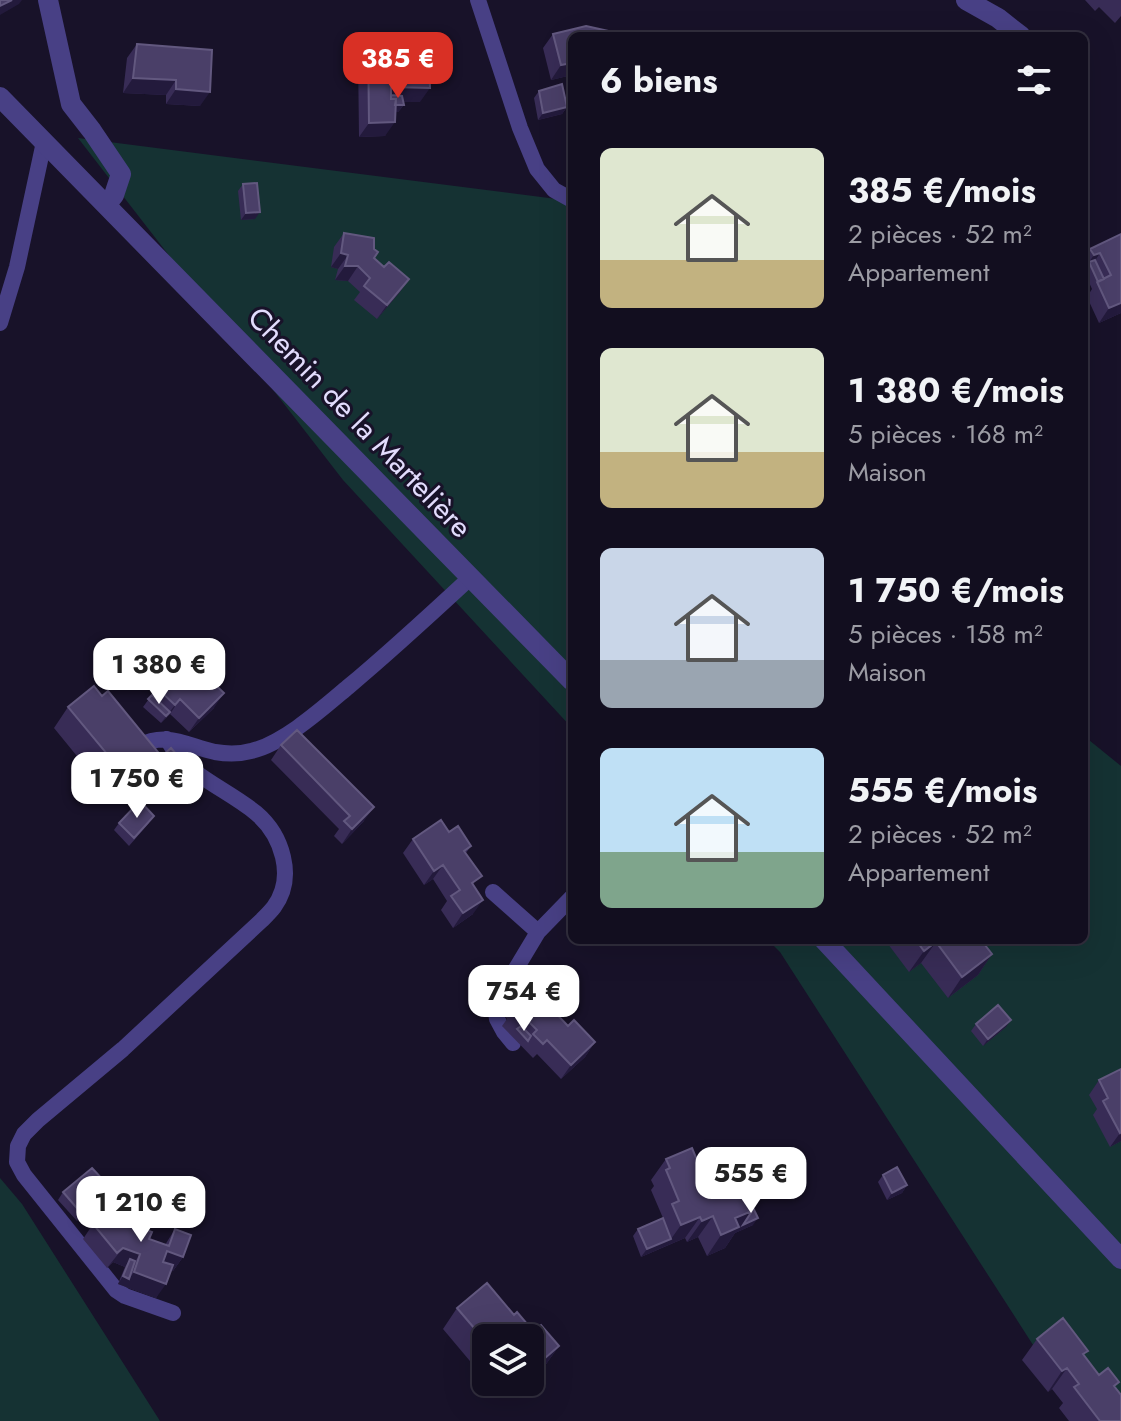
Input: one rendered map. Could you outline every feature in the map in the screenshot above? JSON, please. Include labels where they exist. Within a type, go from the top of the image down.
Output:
[{"type":"street","points":[[48,0],[71,104],[121,174],[110,200]]},
{"type":"street","points":[[966,0],[1016,32]]},
{"type":"street","name":"Chemin de la Martelière","points":[[0,97],[44,142],[110,200],[568,677]]},
{"type":"street","points":[[828,944],[1121,1259]]},
{"type":"lane","points":[[478,0],[520,128],[537,169],[554,190],[568,198]]},
{"type":"lane","points":[[0,323],[17,267],[44,142]]},
{"type":"lane","points":[[139,746],[151,740],[167,739],[216,752],[236,753],[254,751],[270,744],[316,714],[471,577]]},
{"type":"lane","points":[[167,739],[184,762],[259,815],[274,834],[283,851],[285,866],[281,893],[275,906],[227,952],[123,1049],[24,1134],[18,1146],[17,1162],[24,1175],[116,1290],[173,1313]]},
{"type":"lane","points":[[493,892],[538,932]]},
{"type":"lane","points":[[513,1043],[497,1019],[495,1006],[498,991],[514,972],[538,932],[568,901]]},
{"type":"green space","points":[[78,138],[568,200],[568,724],[343,480]]},
{"type":"green space","points":[[1088,739],[1121,766],[1121,1421],[1082,1421],[772,944],[1088,944]]},
{"type":"green space","points":[[0,1178],[22,1204],[160,1421],[0,1421]]},
{"type":"building","points":[[586,26],[613,32],[568,32],[568,64],[561,65],[553,34]]},
{"type":"building","points":[[387,40],[387,53],[429,51],[430,88],[391,87],[391,99],[396,99],[395,122],[369,123],[368,41]]},
{"type":"building","points":[[137,44],[212,50],[210,92],[176,89],[176,80],[133,78]]},
{"type":"building","points":[[387,47],[424,47],[424,52],[387,53]]},
{"type":"building","points":[[562,84],[567,107],[543,113],[539,91]]},
{"type":"building","points":[[391,95],[402,96],[404,105],[395,105],[396,99],[391,99]]},
{"type":"building","points":[[257,183],[260,212],[246,213],[243,184]]},
{"type":"building","points":[[344,233],[374,238],[374,249],[378,252],[374,258],[384,267],[389,262],[409,279],[387,305],[364,286],[370,278],[358,266],[345,266],[348,255],[341,253]]},
{"type":"building","points":[[1121,234],[1121,303],[1109,308],[1097,282],[1111,275],[1100,253],[1094,255],[1090,249]]},
{"type":"building","points":[[1095,260],[1104,279],[1098,282],[1089,262]]},
{"type":"building","points":[[186,664],[200,679],[204,674],[224,693],[199,718],[180,699],[175,705],[157,688],[163,682],[165,685]]},
{"type":"building","points":[[94,686],[102,696],[108,691],[158,752],[127,778],[68,707]]},
{"type":"building","points":[[152,695],[170,712],[166,716],[148,699]]},
{"type":"building","points":[[297,730],[374,807],[352,829],[344,821],[350,816],[281,745]]},
{"type":"building","points":[[171,748],[182,761],[162,781],[150,767]]},
{"type":"building","points":[[140,801],[154,816],[134,838],[119,823]]},
{"type":"building","points":[[441,820],[449,832],[458,826],[471,846],[464,851],[482,876],[472,883],[483,900],[463,913],[451,896],[460,890],[443,865],[434,871],[413,839]]},
{"type":"building","points":[[919,944],[933,944],[924,951]]},
{"type":"building","points":[[937,944],[984,944],[992,954],[962,977]]},
{"type":"building","points":[[525,975],[541,992],[536,997],[546,1008],[549,1006],[568,1026],[574,1020],[595,1042],[571,1065],[547,1040],[543,1044],[533,1034],[537,1030],[526,1019],[522,1022],[512,1012],[518,1006],[507,993]]},
{"type":"building","points":[[998,1005],[1011,1020],[988,1039],[976,1024]]},
{"type":"building","points":[[521,1026],[531,1036],[528,1041],[517,1029]]},
{"type":"building","points":[[1121,1069],[1120,1133],[1103,1101],[1108,1098],[1099,1080]]},
{"type":"building","points":[[692,1148],[704,1177],[712,1174],[722,1198],[744,1189],[752,1211],[735,1218],[739,1227],[721,1235],[713,1216],[702,1221],[700,1217],[681,1225],[672,1204],[679,1201],[666,1170],[670,1168],[666,1159]]},
{"type":"building","points":[[897,1167],[907,1185],[892,1193],[883,1175]]},
{"type":"building","points":[[92,1168],[104,1181],[95,1190],[101,1197],[82,1214],[63,1192]]},
{"type":"building","points":[[747,1197],[758,1218],[743,1225],[752,1211]]},
{"type":"building","points":[[116,1205],[131,1224],[152,1232],[149,1239],[169,1246],[175,1229],[191,1235],[183,1257],[167,1251],[163,1262],[173,1265],[166,1284],[134,1272],[140,1254],[123,1248],[117,1253],[93,1224]]},
{"type":"building","points":[[663,1218],[671,1239],[647,1249],[638,1229]]},
{"type":"building","points":[[130,1259],[135,1261],[129,1279],[123,1276]]},
{"type":"building","points":[[487,1283],[514,1315],[517,1312],[527,1324],[472,1326],[457,1308]]},
{"type":"building","points":[[1063,1318],[1088,1351],[1083,1354],[1099,1375],[1108,1368],[1119,1382],[1114,1386],[1121,1395],[1121,1421],[1100,1421],[1074,1387],[1079,1384],[1067,1368],[1062,1371],[1037,1339]]},
{"type":"building","points":[[544,1328],[559,1346],[544,1359]]}]
